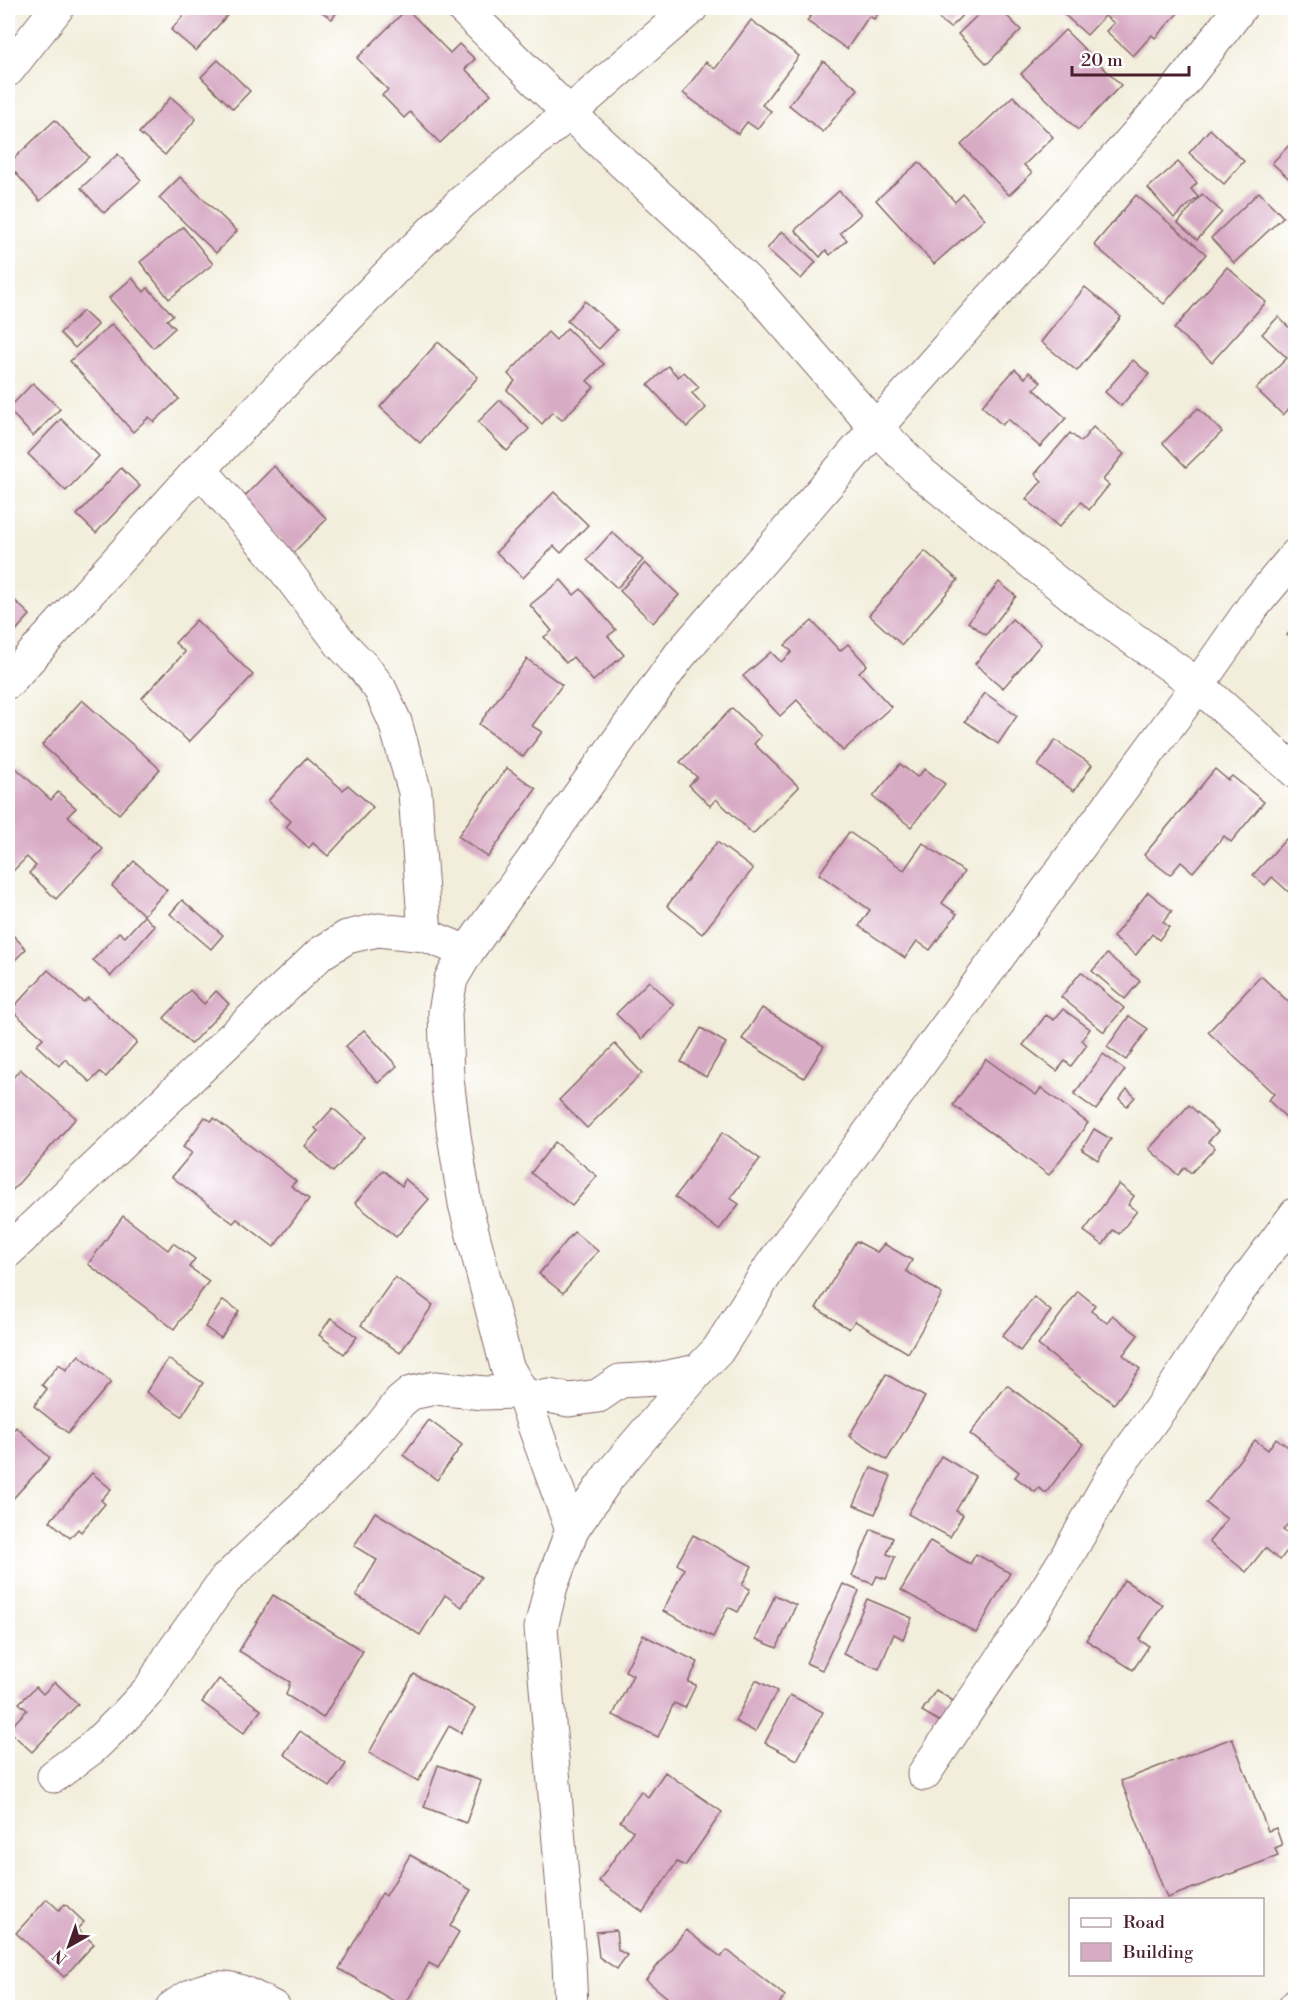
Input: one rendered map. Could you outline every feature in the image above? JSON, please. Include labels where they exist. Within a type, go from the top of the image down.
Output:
[{"type":"street","points":[[8,70],[57,8]]},
{"type":"street","points":[[463,8],[569,113],[689,224],[753,288],[876,428],[921,473],[1077,599],[1198,685],[1296,772]]},
{"type":"street","points":[[8,682],[200,469],[392,271],[462,202],[691,8]]},
{"type":"street","points":[[572,1530],[523,1395],[507,1367],[465,1204],[447,1079],[445,1012],[451,979],[466,952],[679,656],[876,428],[1179,86],[1240,8]]},
{"type":"street","points":[[200,469],[276,558],[341,644],[380,688],[395,722],[415,792],[425,935]]},
{"type":"street","points":[[571,2007],[570,1961],[541,1628],[551,1586],[572,1530],[609,1476],[718,1350],[771,1266],[1198,685],[1254,605],[1296,555]]},
{"type":"street","points":[[8,1251],[321,953],[347,937],[378,930],[425,935],[466,952]]},
{"type":"street","points":[[924,1774],[1018,1635],[1066,1558],[1117,1468],[1160,1409],[1237,1293],[1296,1214]]},
{"type":"street","points":[[54,1776],[92,1748],[137,1703],[150,1689],[170,1656],[225,1580],[352,1459],[400,1402],[411,1393],[435,1388],[484,1394],[515,1392],[538,1398],[549,1396],[569,1400],[598,1396],[620,1381],[658,1379],[698,1371]]},
{"type":"street","points":[[172,2007],[188,1996],[223,1986],[242,1990],[274,2007]]},
{"type":"building","points":[[190,8],[227,8],[231,11],[196,51],[171,30]]},
{"type":"building","points":[[316,8],[340,8],[332,19]]},
{"type":"building","points":[[816,8],[878,8],[881,10],[874,19],[869,16],[847,49],[807,21]]},
{"type":"building","points":[[927,8],[969,8],[950,28]]},
{"type":"building","points":[[985,8],[999,8],[1021,30],[987,64],[958,34]]},
{"type":"building","points":[[1057,8],[1175,8],[1179,12],[1155,38],[1152,35],[1133,56],[1106,31],[1114,23],[1105,16],[1087,35]]},
{"type":"building","points":[[407,9],[450,53],[459,44],[475,59],[465,69],[491,94],[440,143],[410,112],[404,118],[382,95],[388,90],[357,58]]},
{"type":"building","points":[[751,20],[799,56],[762,105],[771,111],[757,129],[747,122],[738,134],[683,93],[706,62],[715,69]]},
{"type":"building","points":[[1065,30],[1121,85],[1078,130],[1021,74]]},
{"type":"building","points":[[218,60],[250,91],[233,109],[201,77]]},
{"type":"building","points":[[823,61],[858,89],[823,132],[789,105]]},
{"type":"building","points":[[1013,96],[1053,137],[1024,165],[1032,173],[1009,195],[961,145]]},
{"type":"building","points":[[171,97],[196,119],[165,155],[139,133]]},
{"type":"building","points":[[55,120],[89,157],[40,201],[8,164]]},
{"type":"building","points":[[1210,129],[1244,161],[1224,184],[1189,153]]},
{"type":"building","points":[[1296,138],[1296,185],[1272,163]]},
{"type":"building","points":[[118,154],[141,180],[104,213],[81,188]]},
{"type":"building","points":[[919,162],[955,202],[963,194],[985,219],[934,264],[876,200]]},
{"type":"building","points":[[1178,162],[1197,183],[1191,189],[1198,197],[1174,218],[1148,188]]},
{"type":"building","points":[[180,177],[237,231],[216,253],[159,198]]},
{"type":"building","points":[[839,191],[861,214],[840,233],[847,240],[830,255],[826,250],[820,257],[795,230]]},
{"type":"building","points":[[1259,192],[1283,217],[1234,263],[1211,238]]},
{"type":"building","points":[[1202,194],[1222,212],[1197,240],[1178,223]]},
{"type":"building","points":[[1136,195],[1206,254],[1164,304],[1094,245]]},
{"type":"building","points":[[183,227],[213,264],[169,299],[140,262]]},
{"type":"building","points":[[782,231],[816,262],[801,279],[767,249]]},
{"type":"building","points":[[1227,267],[1266,302],[1212,362],[1174,329]]},
{"type":"building","points":[[132,278],[144,292],[148,288],[173,315],[167,320],[175,328],[153,348],[109,298]]},
{"type":"building","points":[[1085,287],[1121,317],[1077,371],[1041,342]]},
{"type":"building","points":[[585,301],[617,330],[599,349],[567,321]]},
{"type":"building","points":[[83,311],[98,325],[75,348],[60,333]]},
{"type":"building","points":[[1278,317],[1296,334],[1296,406],[1294,404],[1283,415],[1256,389],[1287,358],[1262,334]]},
{"type":"building","points":[[112,324],[179,399],[154,422],[149,417],[133,432],[70,361]]},
{"type":"building","points":[[567,328],[604,364],[587,381],[594,387],[562,420],[552,412],[542,424],[507,390],[515,381],[508,374],[548,332],[556,340]]},
{"type":"building","points":[[438,342],[478,377],[420,443],[380,407]]},
{"type":"building","points":[[1133,360],[1149,374],[1121,406],[1105,392]]},
{"type":"building","points":[[668,366],[678,377],[684,372],[699,387],[692,393],[706,408],[687,427],[648,385]]},
{"type":"building","points":[[1015,369],[1025,378],[1029,372],[1041,382],[1034,389],[1066,418],[1040,447],[1008,419],[1002,425],[982,406]]},
{"type":"building","points":[[33,383],[60,409],[33,436],[8,409]]},
{"type":"building","points":[[500,400],[529,429],[507,451],[478,422]]},
{"type":"building","points":[[1198,408],[1222,432],[1186,467],[1163,443]]},
{"type":"building","points":[[61,419],[99,456],[66,491],[28,454]]},
{"type":"building","points":[[1093,427],[1124,454],[1103,480],[1109,485],[1089,510],[1081,502],[1059,527],[1026,499],[1042,481],[1035,474],[1070,433],[1081,442]]},
{"type":"building","points":[[274,466],[327,519],[293,553],[240,501]]},
{"type":"building","points":[[121,468],[140,486],[96,533],[77,515]]},
{"type":"building","points":[[554,492],[588,525],[561,553],[554,546],[523,578],[496,552]]},
{"type":"building","points":[[612,532],[643,560],[617,588],[587,560]]},
{"type":"building","points":[[925,551],[958,580],[902,645],[869,615]]},
{"type":"building","points":[[645,563],[679,595],[653,623],[620,591]]},
{"type":"building","points":[[561,580],[574,595],[581,589],[616,630],[608,636],[624,655],[593,681],[573,657],[566,663],[544,637],[552,631],[530,605]]},
{"type":"building","points":[[999,582],[1016,596],[986,635],[968,622]]},
{"type":"building","points":[[8,594],[30,615],[8,639]]},
{"type":"building","points":[[1012,619],[1041,644],[1003,688],[975,664]]},
{"type":"building","points":[[196,620],[253,675],[189,742],[142,698],[185,652],[175,643]]},
{"type":"building","points":[[812,621],[840,651],[848,644],[867,665],[859,672],[891,707],[843,751],[797,700],[780,716],[743,676],[771,652],[781,662],[792,652],[785,645]]},
{"type":"building","points":[[1296,626],[1296,643],[1287,635]]},
{"type":"building","points":[[527,659],[562,685],[532,726],[542,732],[523,757],[479,724]]},
{"type":"building","points":[[985,693],[1017,716],[998,744],[965,721]]},
{"type":"building","points":[[82,700],[160,769],[119,814],[42,745]]},
{"type":"building","points":[[732,708],[761,736],[754,744],[799,787],[753,834],[716,799],[710,806],[689,785],[697,777],[680,762]]},
{"type":"building","points":[[1055,740],[1092,765],[1074,791],[1038,766]]},
{"type":"building","points":[[306,758],[343,790],[348,785],[373,807],[328,856],[313,843],[309,848],[286,827],[291,821],[268,801]]},
{"type":"building","points":[[900,764],[917,777],[925,769],[945,784],[911,827],[873,797]]},
{"type":"building","points":[[16,768],[51,800],[58,792],[76,808],[68,816],[103,849],[56,899],[29,873],[36,866],[27,857],[12,872],[8,868],[8,777]]},
{"type":"building","points":[[507,768],[536,789],[488,857],[458,836]]},
{"type":"building","points":[[1215,769],[1228,780],[1232,776],[1264,802],[1231,842],[1224,836],[1193,872],[1181,862],[1170,875],[1144,855]]},
{"type":"building","points":[[849,832],[904,870],[923,843],[964,872],[942,903],[957,914],[930,950],[917,941],[905,958],[859,926],[870,910],[819,874]]},
{"type":"building","points":[[1286,839],[1296,848],[1296,889],[1291,894],[1272,877],[1265,885],[1253,875]]},
{"type":"building","points":[[717,842],[753,869],[702,934],[667,906]]},
{"type":"building","points":[[134,861],[167,890],[144,915],[112,886]]},
{"type":"building","points":[[1148,892],[1172,911],[1163,922],[1169,927],[1159,940],[1152,934],[1136,955],[1113,937]]},
{"type":"building","points":[[182,900],[223,935],[211,949],[170,914]]},
{"type":"building","points":[[144,916],[155,926],[111,976],[93,960],[119,932],[125,937]]},
{"type":"building","points":[[8,930],[26,949],[8,967]]},
{"type":"building","points":[[1107,954],[1140,981],[1125,999],[1092,971]]},
{"type":"building","points":[[48,970],[83,1002],[88,998],[137,1042],[106,1077],[100,1072],[90,1082],[65,1059],[59,1066],[36,1045],[43,1038],[11,1010]]},
{"type":"building","points":[[1081,972],[1124,1008],[1104,1032],[1061,997]]},
{"type":"building","points":[[1261,976],[1296,1009],[1296,1119],[1292,1123],[1268,1100],[1274,1094],[1208,1032]]},
{"type":"building","points":[[649,981],[674,1005],[642,1039],[616,1014]]},
{"type":"building","points":[[190,990],[204,1004],[216,991],[229,1004],[191,1044],[164,1018]]},
{"type":"building","points":[[762,1008],[824,1046],[804,1078],[742,1039]]},
{"type":"building","points":[[1063,1009],[1090,1029],[1082,1040],[1087,1045],[1071,1066],[1065,1061],[1057,1071],[1023,1045],[1046,1015],[1054,1020]]},
{"type":"building","points":[[1129,1016],[1148,1029],[1126,1060],[1107,1047]]},
{"type":"building","points":[[701,1028],[726,1043],[706,1077],[681,1062]]},
{"type":"building","points":[[364,1030],[397,1066],[378,1083],[345,1047]]},
{"type":"building","points":[[615,1044],[642,1073],[587,1128],[559,1100]]},
{"type":"building","points":[[1103,1054],[1125,1070],[1096,1110],[1074,1094]]},
{"type":"building","points":[[986,1059],[1036,1095],[1041,1088],[1088,1123],[1049,1175],[953,1105]]},
{"type":"building","points":[[20,1069],[76,1118],[11,1192],[8,1189],[8,1084]]},
{"type":"building","points":[[1127,1089],[1135,1097],[1127,1106],[1119,1099]]},
{"type":"building","points":[[1189,1105],[1218,1131],[1208,1142],[1215,1148],[1191,1173],[1185,1167],[1178,1175],[1149,1149]]},
{"type":"building","points":[[333,1108],[365,1137],[333,1172],[305,1146],[318,1131],[315,1128]]},
{"type":"building","points":[[205,1117],[211,1121],[214,1118],[296,1181],[291,1186],[309,1199],[274,1247],[237,1219],[233,1223],[172,1177],[192,1153],[183,1147]]},
{"type":"building","points":[[1094,1129],[1111,1139],[1098,1160],[1082,1150]]},
{"type":"building","points":[[723,1132],[760,1159],[730,1198],[739,1204],[719,1230],[675,1197]]},
{"type":"building","points":[[555,1142],[597,1176],[572,1206],[531,1173]]},
{"type":"building","points":[[383,1170],[402,1186],[405,1179],[429,1199],[396,1237],[355,1203]]},
{"type":"building","points":[[1119,1184],[1134,1196],[1128,1205],[1137,1211],[1119,1234],[1113,1230],[1103,1245],[1084,1231]]},
{"type":"building","points":[[123,1216],[168,1250],[173,1243],[195,1259],[189,1267],[209,1281],[174,1329],[88,1264]]},
{"type":"building","points":[[574,1232],[598,1251],[563,1293],[539,1274]]},
{"type":"building","points":[[856,1241],[877,1252],[884,1244],[912,1260],[906,1271],[942,1294],[908,1353],[855,1321],[849,1329],[816,1308]]},
{"type":"building","points":[[395,1277],[433,1305],[400,1353],[361,1325]]},
{"type":"building","points":[[1078,1291],[1095,1305],[1091,1311],[1107,1323],[1112,1315],[1138,1335],[1123,1355],[1140,1369],[1114,1404],[1038,1345]]},
{"type":"building","points":[[1034,1297],[1051,1311],[1020,1351],[1002,1336]]},
{"type":"building","points":[[223,1300],[239,1311],[221,1338],[205,1327]]},
{"type":"building","points":[[331,1318],[357,1337],[344,1354],[319,1335]]},
{"type":"building","points":[[79,1355],[111,1382],[68,1433],[34,1406],[47,1389],[42,1385],[59,1364],[66,1370]]},
{"type":"building","points":[[168,1359],[203,1383],[182,1416],[146,1392]]},
{"type":"building","points":[[886,1374],[925,1397],[887,1460],[849,1436]]},
{"type":"building","points":[[1007,1385],[1083,1444],[1046,1493],[1039,1488],[1035,1492],[1015,1477],[1019,1472],[970,1434]]},
{"type":"building","points":[[429,1420],[462,1445],[437,1480],[403,1455]]},
{"type":"building","points":[[16,1427],[50,1458],[8,1504],[8,1436]]},
{"type":"building","points":[[1276,1438],[1296,1453],[1296,1524],[1290,1521],[1283,1530],[1296,1539],[1280,1560],[1265,1548],[1246,1572],[1209,1542],[1227,1519],[1206,1503],[1255,1440],[1268,1450]]},
{"type":"building","points":[[941,1456],[975,1476],[956,1511],[963,1515],[950,1537],[908,1514]]},
{"type":"building","points":[[871,1468],[891,1476],[875,1514],[854,1505]]},
{"type":"building","points":[[92,1473],[111,1489],[101,1500],[105,1504],[81,1532],[78,1529],[70,1538],[50,1521]]},
{"type":"building","points":[[375,1512],[481,1577],[462,1607],[445,1595],[420,1635],[356,1595],[377,1560],[354,1546]]},
{"type":"building","points":[[871,1529],[893,1538],[887,1554],[895,1557],[886,1579],[877,1576],[873,1584],[852,1576]]},
{"type":"building","points":[[693,1535],[752,1566],[742,1585],[750,1589],[738,1612],[728,1607],[713,1637],[663,1611],[684,1569],[677,1564]]},
{"type":"building","points":[[930,1541],[970,1564],[976,1554],[1010,1573],[976,1633],[901,1590]]},
{"type":"building","points":[[1124,1580],[1163,1605],[1139,1640],[1149,1646],[1133,1670],[1086,1640]]},
{"type":"building","points":[[843,1584],[859,1591],[822,1670],[806,1663]]},
{"type":"building","points":[[273,1595],[363,1651],[323,1718],[286,1695],[290,1682],[239,1651]]},
{"type":"building","points":[[775,1595],[796,1605],[777,1648],[756,1639]]},
{"type":"building","points":[[867,1599],[912,1618],[903,1639],[894,1634],[879,1669],[843,1654]]},
{"type":"building","points":[[643,1635],[698,1662],[688,1682],[696,1685],[685,1708],[674,1703],[658,1737],[613,1715],[633,1675],[625,1671]]},
{"type":"building","points":[[414,1674],[475,1708],[461,1733],[449,1726],[418,1781],[369,1753]]},
{"type":"building","points":[[219,1679],[261,1710],[244,1733],[202,1702]]},
{"type":"building","points":[[756,1680],[777,1691],[755,1732],[735,1721]]},
{"type":"building","points":[[55,1682],[78,1704],[32,1752],[8,1730],[27,1710],[19,1703],[36,1687],[43,1694]]},
{"type":"building","points":[[936,1690],[958,1704],[945,1725],[922,1711]]},
{"type":"building","points":[[790,1695],[823,1712],[797,1760],[765,1743]]},
{"type":"building","points":[[300,1731],[346,1764],[330,1787],[284,1754]]},
{"type":"building","points":[[1232,1738],[1268,1831],[1276,1828],[1282,1845],[1275,1848],[1278,1856],[1167,1898],[1121,1781]]},
{"type":"building","points":[[438,1765],[481,1781],[466,1823],[424,1807]]},
{"type":"building","points":[[665,1772],[722,1812],[685,1866],[677,1862],[643,1912],[599,1881],[633,1831],[620,1821],[641,1791],[648,1797]]},
{"type":"building","points":[[410,1855],[471,1890],[450,1926],[459,1932],[438,1968],[429,1963],[404,2007],[339,1969],[382,1893],[386,1896]]},
{"type":"building","points":[[47,1899],[59,1910],[65,1904],[84,1922],[77,1929],[94,1944],[64,1977],[16,1933]]},
{"type":"building","points":[[616,1930],[618,1950],[627,1955],[617,1969],[599,1957],[596,1932]]},
{"type":"building","points":[[686,1930],[721,1957],[727,1950],[785,1996],[776,2008],[680,2008],[646,1980]]}]
